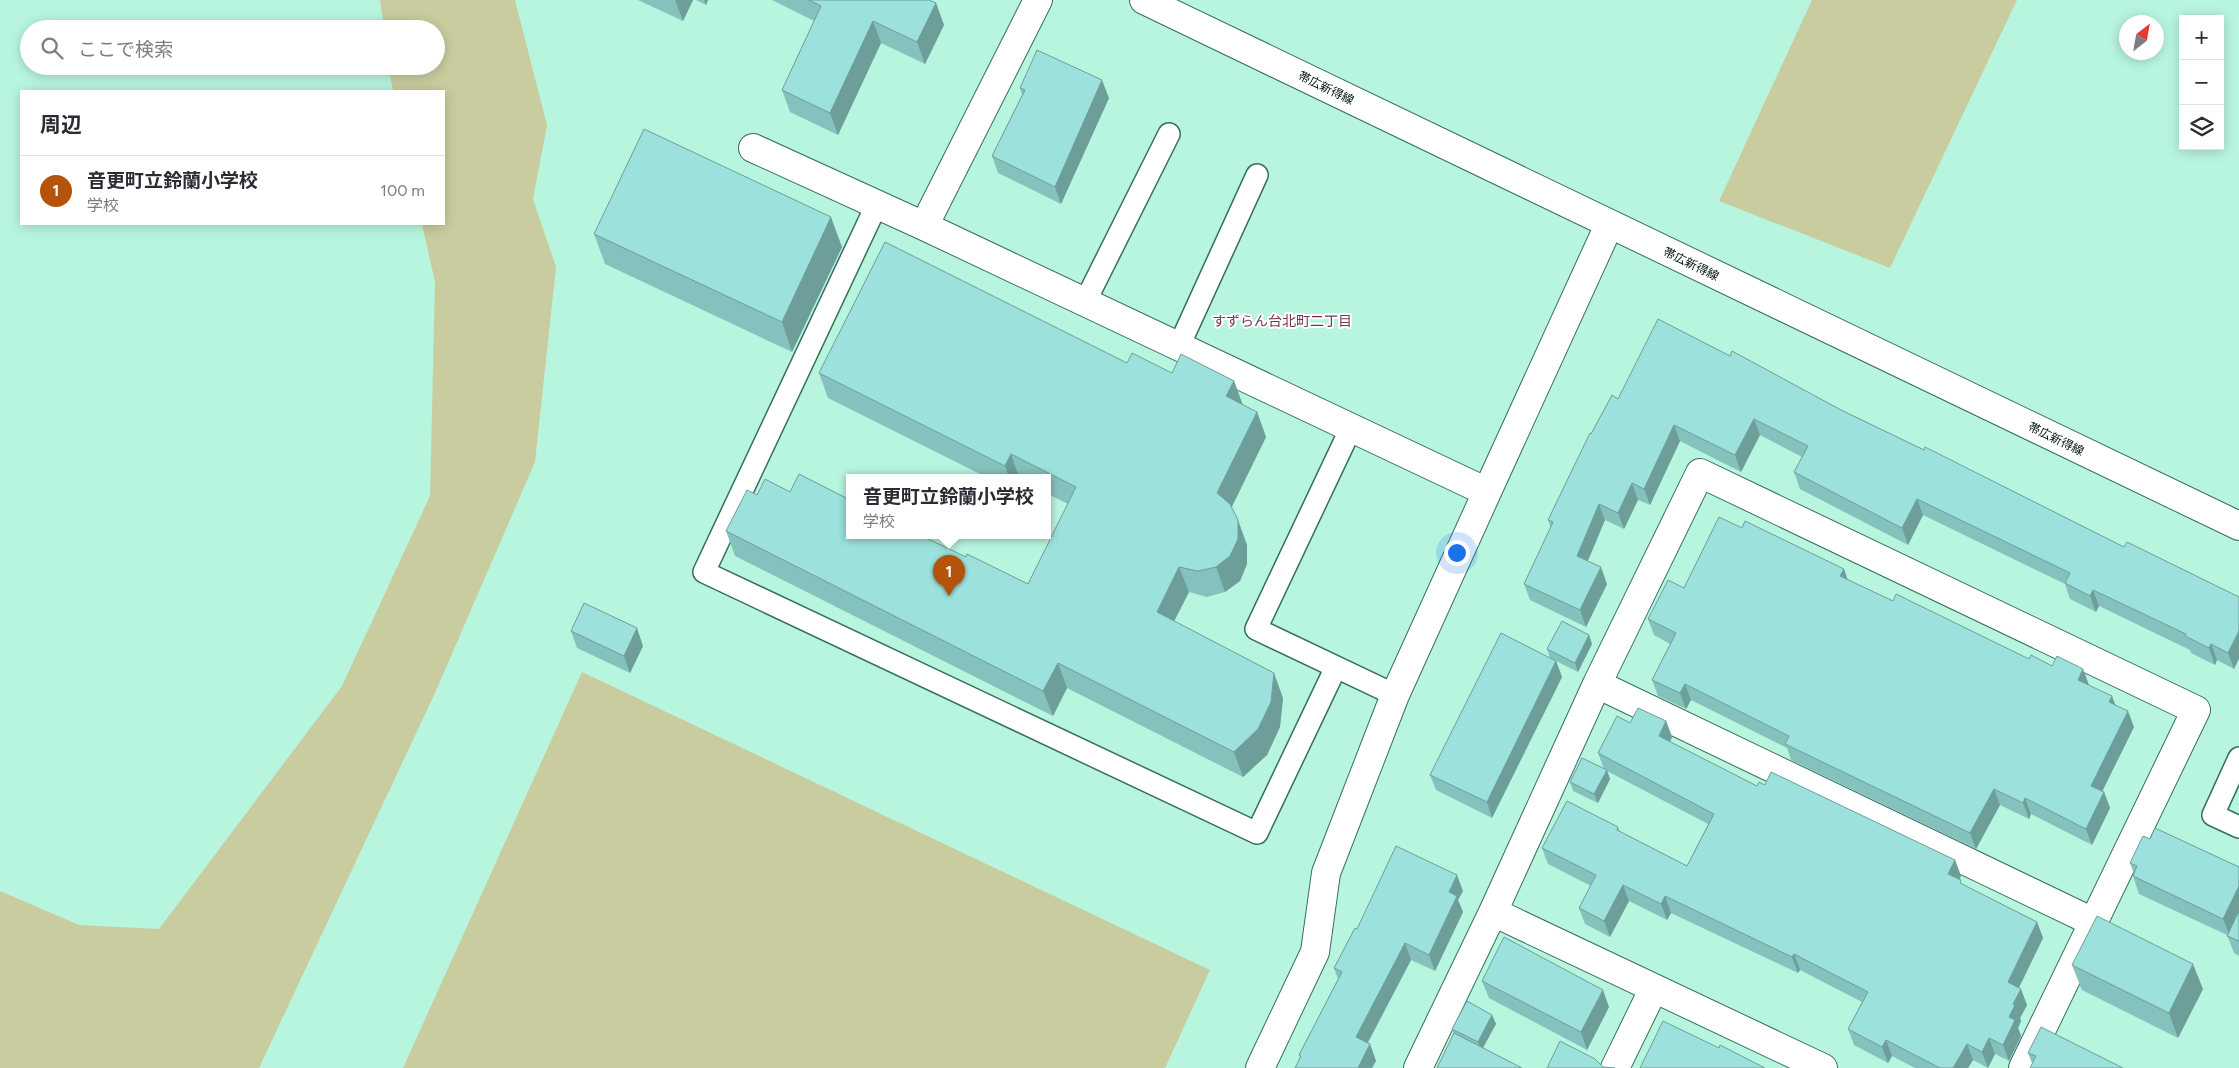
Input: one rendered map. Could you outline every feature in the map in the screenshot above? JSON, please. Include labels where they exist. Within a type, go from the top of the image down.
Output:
[{"type":"street","points":[[924,226],[1038,0]]},
{"type":"street","name":"帯広新得線","points":[[1144,0],[2239,526]]},
{"type":"street","points":[[753,148],[924,226],[1487,492]]},
{"type":"street","points":[[1260,1068],[1316,952],[1326,873],[1395,695],[1609,225]]},
{"type":"street","points":[[1418,1068],[1493,912],[1597,684],[1700,473],[2196,710],[2022,1068]]},
{"type":"street","points":[[1597,684],[2093,922]]},
{"type":"street","points":[[1493,912],[1817,1067]]},
{"type":"street","points":[[1616,1068],[1654,988]]},
{"type":"lane","points":[[1085,302],[1169,134]]},
{"type":"lane","points":[[1179,346],[1257,175]]},
{"type":"lane","points":[[877,204],[704,572],[1257,833],[1336,666]]},
{"type":"lane","points":[[1351,428],[1256,629],[1395,695]]},
{"type":"lane","points":[[2239,758],[2213,815],[2239,827]]},
{"type":"green space","points":[[380,0],[515,0],[547,125],[533,199],[556,267],[535,462],[435,693],[259,1068],[0,1068],[0,891],[79,925],[159,929],[342,686],[430,496],[435,282],[422,225],[445,225],[445,90],[393,90],[390,75],[445,75],[445,20],[383,20]]},
{"type":"green space","points":[[1812,0],[2017,0],[1890,268],[1719,201]]},
{"type":"green space","points":[[582,672],[1210,970],[1165,1068],[403,1068]]},
{"type":"building","points":[[809,0],[929,0],[936,3],[917,42],[873,21],[830,113],[782,90],[821,6]]},
{"type":"building","points":[[1037,50],[1102,80],[1055,187],[992,156],[1025,90],[1020,88]]},
{"type":"building","points":[[644,129],[831,217],[782,322],[594,234]]},
{"type":"building","points":[[885,242],[1127,363],[1132,353],[1172,373],[1181,354],[1234,381],[1226,396],[1257,412],[1217,493],[1230,504],[1238,520],[1238,539],[1230,556],[1216,567],[1198,571],[1179,567],[1157,612],[1274,673],[1271,702],[1258,729],[1234,752],[1058,663],[1043,691],[726,531],[747,490],[757,495],[765,479],[790,492],[799,474],[846,498],[846,539],[928,539],[966,557],[967,554],[1028,584],[1076,487],[1011,454],[1005,466],[819,373]]},
{"type":"building","points":[[1658,319],[1730,356],[1732,351],[1841,410],[1924,450],[1925,447],[2124,547],[2127,542],[2239,597],[2239,631],[2228,653],[2211,644],[2209,648],[2185,636],[2186,634],[2093,590],[2090,596],[2065,583],[2070,573],[1917,499],[1902,528],[1794,472],[1808,446],[1754,419],[1735,455],[1674,425],[1644,489],[1632,483],[1618,513],[1599,504],[1577,556],[1601,567],[1580,610],[1524,584],[1553,522],[1548,520],[1590,433],[1612,395],[1618,399]]},
{"type":"building","points":[[1719,517],[1742,528],[1745,521],[1844,569],[1840,576],[1893,601],[1896,594],[2029,659],[2031,655],[2052,666],[2057,656],[2083,669],[2078,680],[2112,696],[2109,702],[2128,711],[2091,786],[2104,792],[2086,829],[2025,798],[2023,803],[1994,789],[1970,833],[1785,744],[1789,736],[1685,684],[1680,693],[1652,680],[1676,633],[1648,619],[1668,580],[1684,588]]},
{"type":"building","points":[[584,603],[637,628],[624,656],[571,631]]},
{"type":"building","points":[[1562,621],[1589,635],[1575,663],[1547,649]]},
{"type":"building","points":[[1501,633],[1556,661],[1487,802],[1430,775]]},
{"type":"building","points":[[1638,708],[1666,721],[1659,736],[1757,786],[1759,782],[1765,785],[1771,772],[1955,860],[1948,874],[1961,880],[1960,883],[2037,922],[2008,982],[2021,989],[2009,1017],[2015,1020],[2003,1045],[1989,1038],[1982,1052],[1967,1044],[1953,1068],[1940,1068],[1886,1040],[1882,1047],[1848,1029],[1868,992],[1794,954],[1792,957],[1665,896],[1661,904],[1623,885],[1604,921],[1579,908],[1596,875],[1542,848],[1567,801],[1618,827],[1617,830],[1687,866],[1714,814],[1598,753],[1617,716],[1630,723]]},
{"type":"building","points":[[1582,758],[1607,770],[1594,794],[1570,782]]},
{"type":"building","points":[[2155,828],[2239,867],[2239,886],[2223,919],[2133,876],[2137,866],[2130,863],[2143,836],[2150,839]]},
{"type":"building","points":[[1396,846],[1457,875],[1449,892],[1457,896],[1429,955],[1405,943],[1356,1037],[1370,1044],[1358,1068],[1295,1068],[1301,1056],[1299,1055],[1342,972],[1334,968],[1355,928],[1357,929]]},
{"type":"building","points":[[2239,911],[2239,941],[2227,936]]},
{"type":"building","points":[[2097,916],[2193,964],[2169,1013],[2072,965]]},
{"type":"building","points":[[1504,937],[1603,990],[1581,1032],[1482,981]]},
{"type":"building","points":[[1467,1001],[1492,1015],[1478,1042],[1452,1029]]},
{"type":"building","points":[[1663,1021],[1719,1048],[1720,1045],[1765,1068],[1640,1068]]},
{"type":"building","points":[[2041,1027],[2123,1068],[2030,1068],[2036,1056],[2028,1053]]},
{"type":"building","points":[[1454,1033],[1522,1068],[1437,1068]]},
{"type":"building","points":[[1560,1041],[1595,1059],[1603,1067],[1615,1068],[1547,1068]]},
{"type":"place","name":"音更町立鈴蘭小学校","points":[[949,596]]},
{"type":"district","name":"すずらん台北町二丁目","points":[[1282,321]]}]
